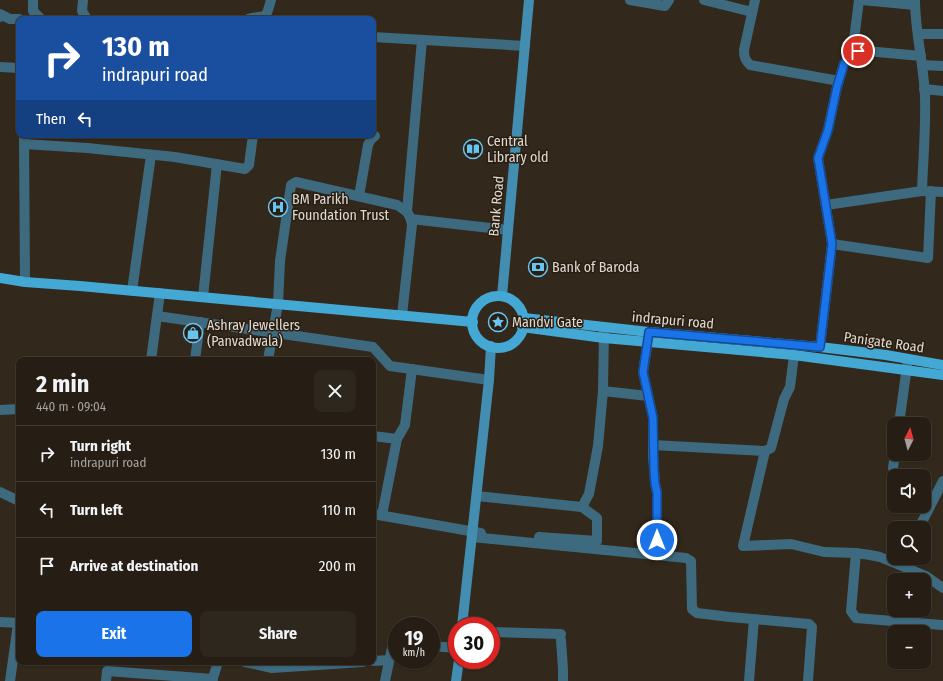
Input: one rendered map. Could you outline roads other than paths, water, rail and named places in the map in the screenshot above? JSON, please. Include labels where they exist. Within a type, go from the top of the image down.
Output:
[{"type":"main road","name":"Bank Road","points":[[502,296],[529,0]]},
{"type":"main road","points":[[0,278],[25,282],[473,322]]},
{"type":"main road","points":[[493,296],[502,296],[510,299],[523,312],[521,333],[512,343],[506,346],[491,346],[479,340],[475,333],[473,322],[472,318],[479,304],[493,296]]},
{"type":"main road","name":"indrapuri road","points":[[523,322],[604,333],[648,337],[820,347]]},
{"type":"main road","points":[[648,337],[943,375]]},
{"type":"main road","points":[[463,617],[490,380],[491,346]]},
{"type":"main road","name":"Panigate Road","points":[[820,347],[943,365]]},
{"type":"main road","points":[[456,681],[457,669]]},
{"type":"street","points":[[33,0],[33,11],[38,16]]},
{"type":"street","points":[[83,0],[82,11],[85,16]]},
{"type":"street","points":[[265,16],[271,0]]},
{"type":"street","points":[[630,0],[665,6],[669,0]]},
{"type":"street","points":[[704,0],[752,12]]},
{"type":"street","points":[[755,0],[744,57],[750,65],[839,81]]},
{"type":"street","points":[[820,347],[832,244],[818,158],[828,130],[844,64],[854,50],[858,0]]},
{"type":"street","points":[[832,244],[928,258],[924,89],[915,3],[862,0]]},
{"type":"street","points":[[0,18],[0,14],[10,19],[16,19]]},
{"type":"street","points":[[918,34],[943,34]]},
{"type":"street","points":[[376,37],[525,46]]},
{"type":"street","points":[[402,315],[412,225],[409,215],[422,40]]},
{"type":"street","points":[[854,50],[922,60],[943,66]]},
{"type":"street","points":[[0,67],[16,68]]},
{"type":"street","points":[[924,89],[943,91]]},
{"type":"street","points":[[25,282],[24,140],[151,155],[245,169],[249,165],[253,138]]},
{"type":"street","points":[[359,196],[368,144],[372,138]]},
{"type":"street","points":[[132,291],[151,155]]},
{"type":"street","points":[[203,297],[216,164]]},
{"type":"street","points":[[269,357],[278,304],[280,261],[291,185],[296,182],[397,205],[409,215],[508,230]]},
{"type":"street","points":[[826,205],[926,191],[943,192]]},
{"type":"street","points":[[151,357],[160,293]]},
{"type":"street","points":[[157,316],[373,347],[390,366],[490,380]]},
{"type":"street","points":[[195,357],[200,322]]},
{"type":"street","points":[[582,507],[589,494],[598,446],[603,391],[604,333]]},
{"type":"street","points":[[648,337],[643,372],[653,418],[655,483],[657,493],[657,555]]},
{"type":"street","points":[[653,445],[765,451],[771,448],[784,399],[790,387],[794,356]]},
{"type":"street","points":[[900,417],[908,359]]},
{"type":"street","points":[[412,369],[405,425],[397,439],[377,514],[472,535],[686,558],[691,560],[692,609],[697,613],[809,624],[812,627],[808,681]]},
{"type":"street","points":[[603,391],[648,396]]},
{"type":"street","points":[[0,410],[16,409]]},
{"type":"street","points":[[376,436],[397,439]]},
{"type":"street","points":[[765,451],[743,546],[791,544],[824,552],[856,553],[887,559]]},
{"type":"street","points":[[893,468],[894,461]]},
{"type":"street","points":[[923,521],[943,481]]},
{"type":"street","points":[[0,492],[16,500]]},
{"type":"street","points":[[472,535],[597,541],[597,518],[582,507],[477,496]]},
{"type":"street","points":[[856,553],[851,611],[856,618],[942,625]]},
{"type":"street","points":[[908,565],[943,588]]},
{"type":"street","points":[[749,681],[754,619]]},
{"type":"street","points":[[0,622],[16,623]]},
{"type":"street","points":[[500,633],[561,637],[564,669],[563,681]]},
{"type":"street","points":[[10,681],[16,642]]},
{"type":"street","points":[[376,661],[388,660]]},
{"type":"street","points":[[106,681],[107,671],[213,680],[217,665]]},
{"type":"street","points":[[258,665],[272,668],[318,665]]},
{"type":"street","points":[[385,681],[388,665]]},
{"type":"place","name":"Central Library old","points":[[473,149]]},
{"type":"place","name":"BM Parikh Foundation Trust","points":[[278,207]]},
{"type":"place","name":"Bank of Baroda","points":[[538,267]]},
{"type":"place","name":"Mandvi Gate","points":[[498,322]]},
{"type":"place","name":"Ashray Jewellers (Panvadwala)","points":[[193,333]]}]
